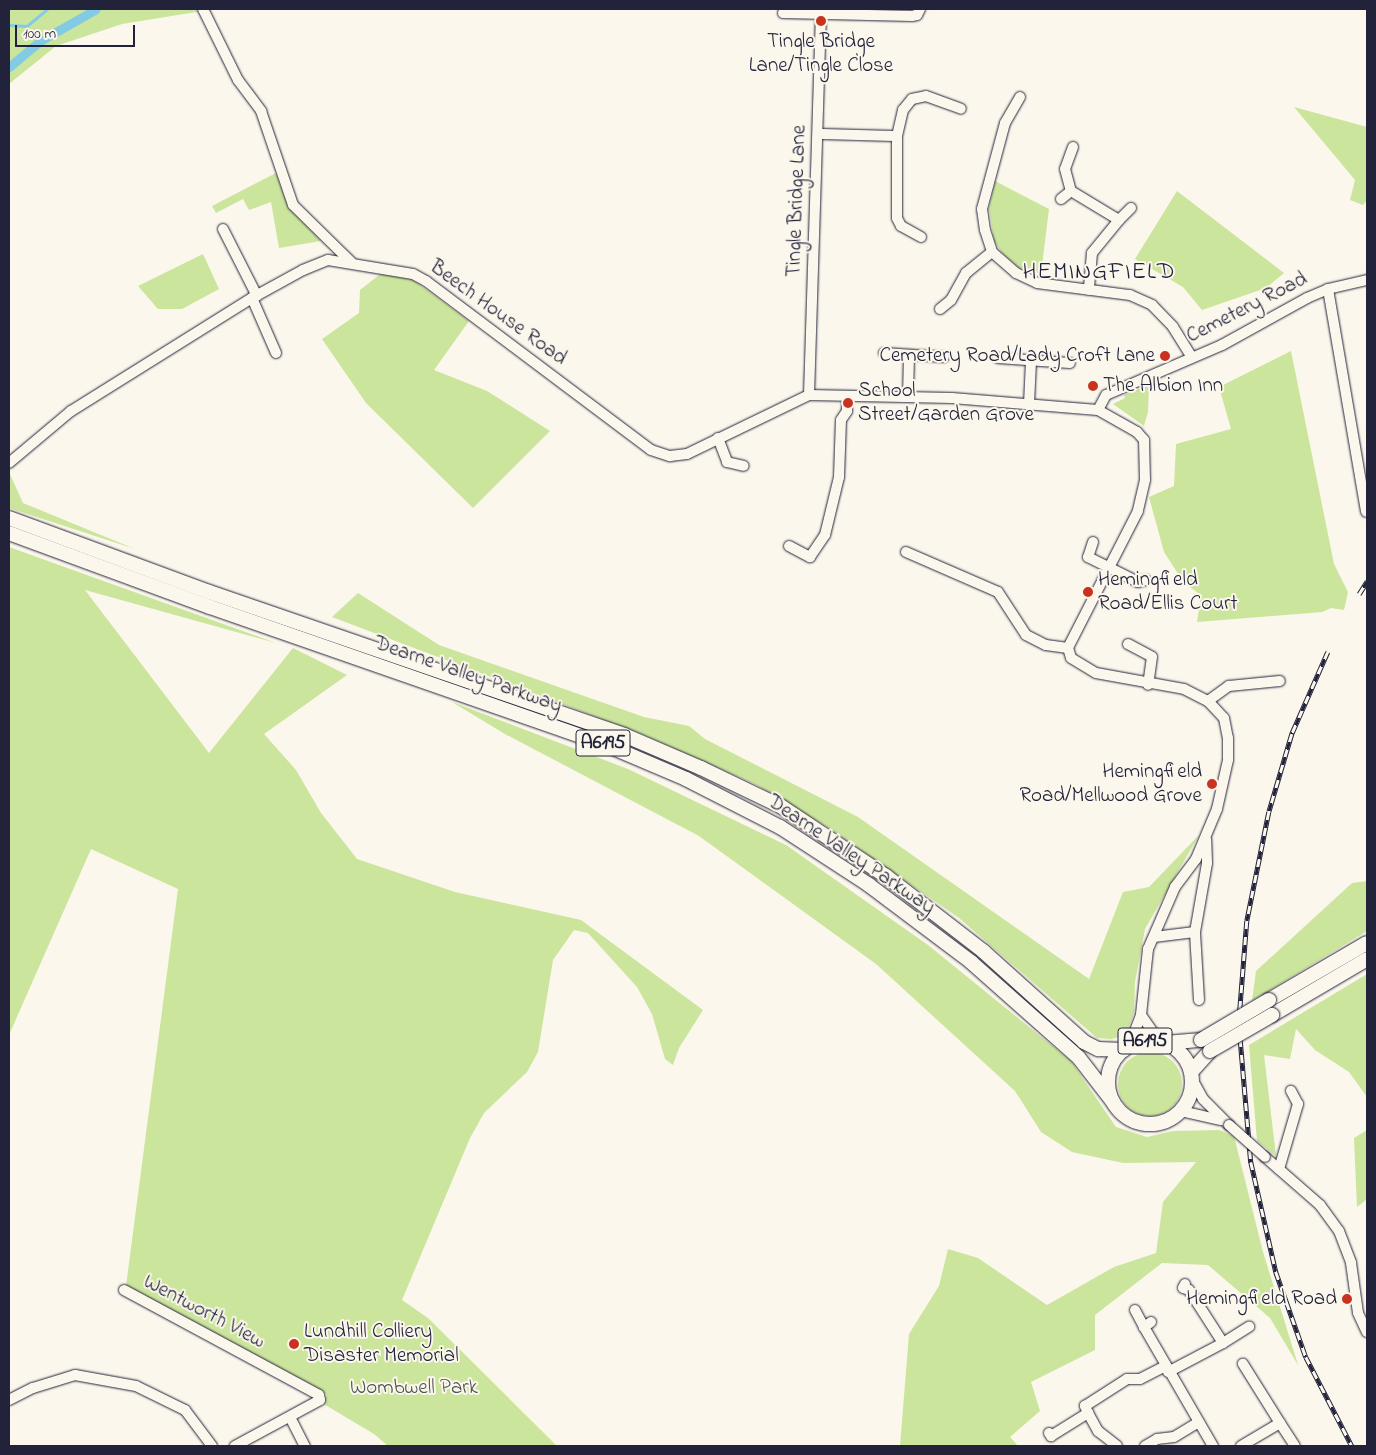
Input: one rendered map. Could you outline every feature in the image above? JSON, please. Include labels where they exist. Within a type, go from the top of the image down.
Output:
[{"type":"highway","name":"Dearne Valley Parkway","points":[[9,518],[209,592],[624,735],[709,772],[782,808],[886,876],[984,951],[1084,1042],[1098,1049],[1126,1048]]},
{"type":"highway","name":"Dearne Valley Parkway","points":[[9,533],[210,607],[604,744],[703,787],[780,827],[836,864],[971,962],[1079,1058],[1113,1102]]},
{"type":"highway","name":"A6195","points":[[1367,943],[1201,1040],[1144,1041],[1126,1048],[1109,1074],[1113,1102],[1127,1117],[1146,1124],[1166,1121],[1181,1111],[1190,1096],[1192,1076],[1210,1052],[1367,959]]},
{"type":"highway","name":"A6195","points":[[1162,1042],[1181,1054],[1192,1076]]},
{"type":"street","points":[[203,9],[238,80],[261,111],[293,205],[352,262]]},
{"type":"street","points":[[783,13],[821,11],[912,16],[917,15],[920,9]]},
{"type":"street","name":"Tingle Bridge Lane","points":[[809,395],[819,134],[821,11]]},
{"type":"street","points":[[921,237],[901,226],[897,218],[897,136],[904,110],[912,99],[926,96],[961,109]]},
{"type":"street","points":[[1020,97],[1005,123],[982,209],[985,230],[992,252],[1016,273],[1037,283],[1130,295],[1152,305],[1174,327],[1192,357]]},
{"type":"street","points":[[819,134],[897,136]]},
{"type":"street","points":[[1073,147],[1066,165],[1067,179],[1071,191],[1120,220]]},
{"type":"street","points":[[1061,200],[1071,191]]},
{"type":"street","points":[[1089,290],[1092,253],[1131,208]]},
{"type":"street","points":[[223,229],[255,297],[276,353]]},
{"type":"street","points":[[940,310],[951,300],[966,273],[992,252]]},
{"type":"street","name":"Beech House Road","points":[[9,462],[71,412],[255,297],[303,270],[328,260],[352,262],[413,274],[426,281],[651,450],[670,456],[687,454],[809,395]]},
{"type":"street","name":"Cemetery Road","points":[[1098,410],[1106,395],[1222,345],[1328,289],[1367,280]]},
{"type":"street","points":[[1328,289],[1366,512]]},
{"type":"street","points":[[884,353],[944,357]]},
{"type":"street","points":[[908,396],[910,355]]},
{"type":"street","points":[[998,358],[1070,363]]},
{"type":"street","points":[[1029,404],[1031,361]]},
{"type":"street","points":[[809,395],[908,396],[1098,410],[1137,432],[1144,440],[1145,480],[1138,511],[1108,566],[1068,648],[1071,658],[1079,666],[1096,673],[1148,685],[1184,689],[1208,701],[1224,718],[1228,738],[1228,760],[1217,809],[1206,838],[1175,887],[1154,937],[1145,968],[1141,1015],[1126,1048]]},
{"type":"street","points":[[789,546],[810,557],[825,534],[839,477],[841,420],[846,412],[847,396]]},
{"type":"street","points":[[718,438],[727,462],[744,466]]},
{"type":"street","points":[[1093,542],[1088,558],[1138,582],[1146,580]]},
{"type":"street","points":[[906,552],[998,592],[1026,635],[1046,645],[1068,648]]},
{"type":"street","points":[[1128,644],[1152,657],[1148,685]]},
{"type":"street","points":[[1208,701],[1228,686],[1280,681]]},
{"type":"street","points":[[1199,1000],[1195,932],[1207,864],[1206,838]]},
{"type":"street","points":[[1154,937],[1195,932]]},
{"type":"street","points":[[1141,1015],[1162,1042]]},
{"type":"street","points":[[1192,1076],[1203,1099],[1227,1124],[1320,1205],[1339,1231],[1351,1263],[1358,1313],[1367,1332]]},
{"type":"street","points":[[1279,1169],[1298,1104],[1291,1091]]},
{"type":"street","points":[[1181,1111],[1227,1124]]},
{"type":"street","points":[[1185,1284],[1182,1288],[1189,1290],[1223,1343]]},
{"type":"street","name":"Wentworth View","points":[[124,1290],[319,1395],[320,1400],[290,1418]]},
{"type":"street","points":[[1135,1310],[1148,1324],[1167,1369],[1213,1446]]},
{"type":"street","points":[[1117,1446],[1098,1431],[1085,1406],[1127,1379],[1140,1379],[1167,1369],[1223,1343],[1249,1327]]},
{"type":"street","points":[[1242,1364],[1295,1446]]},
{"type":"street","points":[[9,1400],[33,1388],[75,1375],[136,1386],[185,1410],[212,1446]]},
{"type":"street","points":[[1049,1432],[1051,1436],[1088,1413]]},
{"type":"street","points":[[235,1446],[290,1418],[305,1446]]},
{"type":"street","points":[[1145,1446],[1157,1439],[1174,1437],[1199,1422]]},
{"type":"street","points":[[1241,1446],[1280,1423]]},
{"type":"green space","points":[[9,9],[215,9],[122,24],[56,46],[9,84]]},
{"type":"green space","points":[[1294,107],[1367,127],[1367,200],[1363,205],[1350,200],[1355,180]]},
{"type":"green space","points":[[276,173],[288,207],[321,241],[279,248],[271,202],[249,210],[243,199],[216,213],[212,206]]},
{"type":"green space","points":[[995,181],[1049,209],[1041,274],[1019,268],[1002,253],[994,241],[989,208]]},
{"type":"green space","points":[[1177,191],[1284,273],[1266,288],[1202,310],[1183,287],[1135,259]]},
{"type":"green space","points":[[203,254],[219,289],[182,309],[158,309],[138,286]]},
{"type":"green space","points":[[383,272],[412,279],[469,321],[434,370],[487,391],[550,431],[473,508],[366,403],[322,339],[359,313],[360,290]]},
{"type":"green space","points":[[1291,351],[1334,564],[1348,592],[1344,610],[1331,608],[1322,612],[1197,622],[1201,595],[1184,583],[1164,552],[1149,497],[1174,486],[1176,444],[1231,429],[1219,387]]},
{"type":"green space","points":[[1149,385],[1148,412],[1144,426],[1113,404],[1125,398],[1124,395]]},
{"type":"green space","points":[[9,472],[23,503],[135,549],[9,508]]},
{"type":"green space","name":"Wombwell Park","points":[[9,547],[276,643],[85,590],[209,753],[293,648],[347,675],[264,734],[296,770],[321,813],[357,859],[455,892],[581,920],[703,1010],[679,1048],[673,1065],[665,1059],[652,1014],[637,987],[588,933],[574,930],[553,960],[538,1052],[527,1072],[484,1113],[470,1138],[402,1300],[428,1318],[557,1446],[388,1446],[374,1434],[322,1403],[327,1395],[126,1286],[178,889],[91,849],[9,1035]]},
{"type":"green space","points":[[358,593],[439,645],[644,717],[689,726],[705,739],[858,817],[1089,979],[1123,892],[1149,887],[1199,835],[1145,929],[1135,982],[1134,1013],[1125,1036],[1111,1039],[1097,1038],[959,918],[829,828],[757,785],[644,735],[332,617]]},
{"type":"green space","points":[[452,702],[628,769],[786,845],[928,945],[1071,1061],[1116,1127],[1147,1137],[1173,1131],[1219,1130],[1234,1136],[1263,1252],[1298,1365],[1270,1318],[1208,1265],[1162,1263],[1095,1315],[1095,1350],[1031,1382],[1040,1411],[1010,1437],[1018,1446],[900,1446],[909,1334],[939,1286],[948,1249],[978,1258],[1047,1305],[1114,1267],[1156,1253],[1163,1202],[1196,1162],[1123,1163],[1072,1152],[1041,1132],[1015,1091],[876,964],[699,836],[505,734]]},
{"type":"green space","points":[[1367,881],[1367,931],[1252,1001],[1256,971],[1352,883]]},
{"type":"green space","points":[[1367,974],[1367,1097],[1349,1072],[1315,1050],[1296,1029],[1290,1059],[1264,1055],[1276,1156],[1257,1141],[1249,1045]]},
{"type":"green space","points":[[1150,1052],[1168,1058],[1176,1066],[1182,1084],[1176,1102],[1168,1110],[1150,1116],[1132,1110],[1124,1102],[1118,1084],[1124,1066],[1132,1058]]},
{"type":"green space","points":[[1367,1130],[1367,1199],[1357,1207],[1354,1138]]},
{"type":"waterway","points":[[9,25],[27,26],[47,9]]},
{"type":"waterway","points":[[9,67],[40,41],[96,9]]},
{"type":"railway","points":[[1359,594],[1367,581]]},
{"type":"railway","points":[[1328,652],[1292,734],[1269,812],[1247,921],[1239,1023],[1251,1162],[1276,1272],[1306,1357],[1352,1446]]},
{"type":"place","name":"Tingle Bridge Lane/Tingle Close","points":[[821,21]]},
{"type":"place","name":"Cemetery Road/Lady Croft Lane","points":[[1165,356]]},
{"type":"place","name":"The Albion Inn","points":[[1093,386]]},
{"type":"place","name":"School Street/Garden Grove","points":[[848,403]]},
{"type":"place","name":"Hemingfield Road/Ellis Court","points":[[1088,592]]},
{"type":"place","name":"Hemingfield Road/Mellwood Grove","points":[[1212,784]]},
{"type":"place","name":"Hemingfield Road","points":[[1347,1299]]},
{"type":"place","name":"Lundhill Colliery Disaster Memorial","points":[[294,1344]]},
{"type":"district","name":"HEMINGFIELD","points":[[1099,273]]}]
